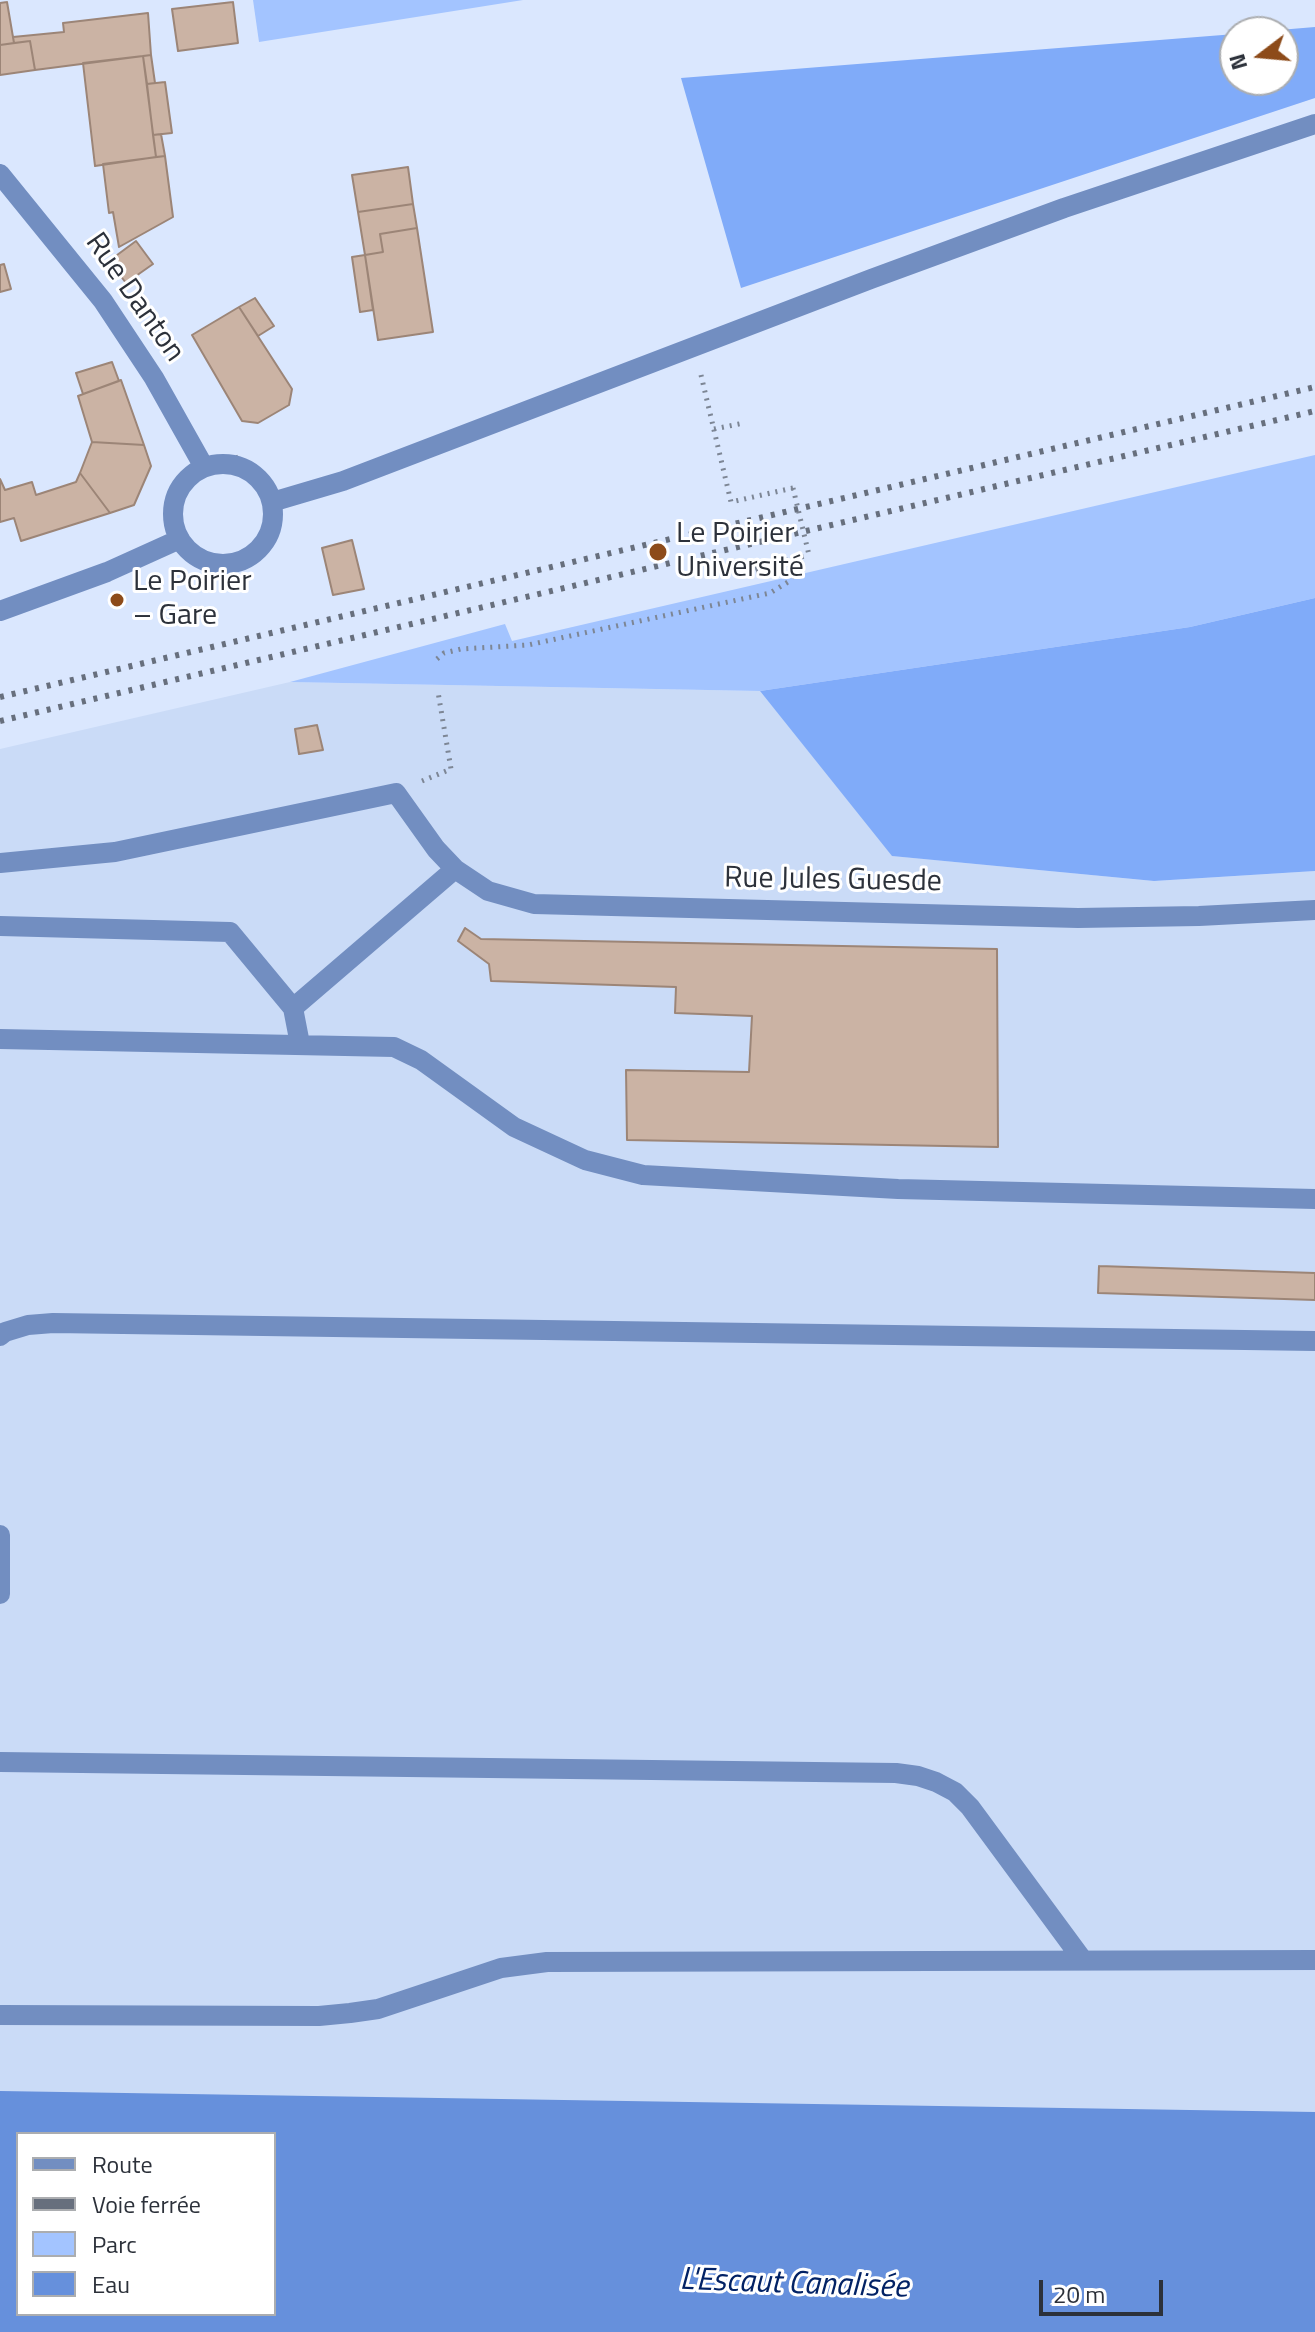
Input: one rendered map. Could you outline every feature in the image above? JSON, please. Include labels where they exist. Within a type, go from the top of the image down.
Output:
[{"type":"street","points":[[272,502],[343,481],[1064,208],[1315,124]]},
{"type":"street","name":"Rue Danton","points":[[0,174],[103,301],[154,378],[204,467]]},
{"type":"street","points":[[227,464],[249,471],[261,482],[272,502],[273,518],[261,547],[242,560],[226,564],[211,562],[190,552],[180,539],[173,517],[174,502],[185,481],[204,467],[227,464]]},
{"type":"street","points":[[0,611],[107,572],[180,539]]},
{"type":"street","points":[[0,863],[115,852],[396,793]]},
{"type":"street","name":"Rue Jules Guesde","points":[[396,793],[436,849],[455,869],[488,891],[534,904],[1078,918],[1315,910]]},
{"type":"street","points":[[293,1008],[455,869]]},
{"type":"street","points":[[0,926],[230,932],[293,1008],[300,1044]]},
{"type":"street","points":[[0,1039],[394,1047],[421,1060],[514,1127],[585,1160],[643,1175],[898,1189],[1315,1199]]},
{"type":"street","points":[[0,1336],[28,1325],[53,1323],[1315,1341]]},
{"type":"street","points":[[0,1535],[0,1594]]},
{"type":"street","points":[[0,1762],[896,1773],[918,1776],[955,1792],[970,1807],[1082,1959]]},
{"type":"street","points":[[0,2015],[334,2015],[378,2009],[501,1968],[534,1963],[1315,1960]]},
{"type":"path","points":[[437,659],[444,653],[461,649],[528,645],[770,593],[793,576],[791,564],[756,572],[755,568],[809,555],[793,488],[731,502],[695,347]]},
{"type":"path","points":[[714,429],[744,423]]},
{"type":"path","points":[[396,793],[451,769],[438,692]]},
{"type":"shaded area","points":[[1315,27],[1315,98],[741,288],[681,78],[1219,35],[1219,96],[1299,96],[1299,28]]},
{"type":"shaded area","points":[[1315,598],[1315,871],[1154,881],[892,856],[760,691],[1190,627]]},
{"type":"shaded area","points":[[290,682],[760,691],[893,856],[1154,881],[1315,871],[1315,2332],[0,2332],[0,749]]},
{"type":"green space","points":[[253,0],[523,0],[259,42]]},
{"type":"green space","points":[[1315,455],[1315,598],[1190,627],[760,691],[290,682],[505,624],[512,641]]},
{"type":"water","name":"L'Escaut Canalisée","points":[[0,2091],[1315,2112],[1315,2332],[0,2332]]},
{"type":"building","points":[[7,2],[14,43],[0,45],[0,3]]},
{"type":"building","points":[[233,2],[238,43],[178,51],[172,9]]},
{"type":"building","points":[[148,13],[151,55],[35,70],[30,41],[14,43],[13,37],[64,32],[63,23]]},
{"type":"building","points":[[30,41],[35,70],[0,75],[0,45]]},
{"type":"building","points":[[151,55],[155,83],[147,84],[143,56]]},
{"type":"building","points":[[143,56],[156,157],[95,166],[83,63]]},
{"type":"building","points":[[165,82],[172,133],[153,135],[147,84]]},
{"type":"building","points":[[161,134],[165,156],[156,157],[153,135]]},
{"type":"building","points":[[165,156],[173,217],[119,247],[113,212],[109,213],[103,164]]},
{"type":"building","points":[[408,167],[413,204],[358,212],[352,175]]},
{"type":"building","points":[[413,204],[417,228],[380,234],[383,252],[365,255],[358,212]]},
{"type":"building","points":[[417,228],[433,332],[378,340],[365,255],[383,252],[380,234]]},
{"type":"building","points":[[136,241],[153,264],[126,283],[109,261]]},
{"type":"building","points":[[365,255],[373,310],[360,312],[352,257]]},
{"type":"building","points":[[4,264],[11,289],[0,292],[0,265]]},
{"type":"building","points":[[255,298],[274,326],[258,336],[239,307]]},
{"type":"building","points":[[239,307],[292,389],[289,405],[258,423],[242,421],[192,335]]},
{"type":"building","points":[[112,362],[119,381],[83,394],[76,373]]},
{"type":"building","points":[[121,380],[144,445],[92,442],[78,396]]},
{"type":"building","points":[[92,442],[144,445],[151,466],[134,505],[110,513],[80,473]]},
{"type":"building","points":[[80,473],[110,513],[21,541],[14,518],[0,522],[0,479],[5,490],[32,482],[36,495],[76,482]]},
{"type":"building","points":[[352,540],[364,589],[333,595],[322,548]]},
{"type":"building","points":[[317,725],[323,750],[299,754],[295,729]]},
{"type":"building","points":[[465,928],[481,939],[997,949],[998,1147],[627,1140],[626,1070],[749,1072],[752,1016],[675,1013],[676,987],[491,981],[489,964],[458,941]]},
{"type":"building","points":[[1099,1266],[1315,1273],[1315,1300],[1098,1293]]},
{"type":"railway","points":[[0,697],[1315,387]]},
{"type":"railway","points":[[0,721],[1315,411]]},
{"type":"place","name":"Le Poirier Université","points":[[658,552]]},
{"type":"place","name":"Le Poirier – Gare","points":[[117,600]]}]
